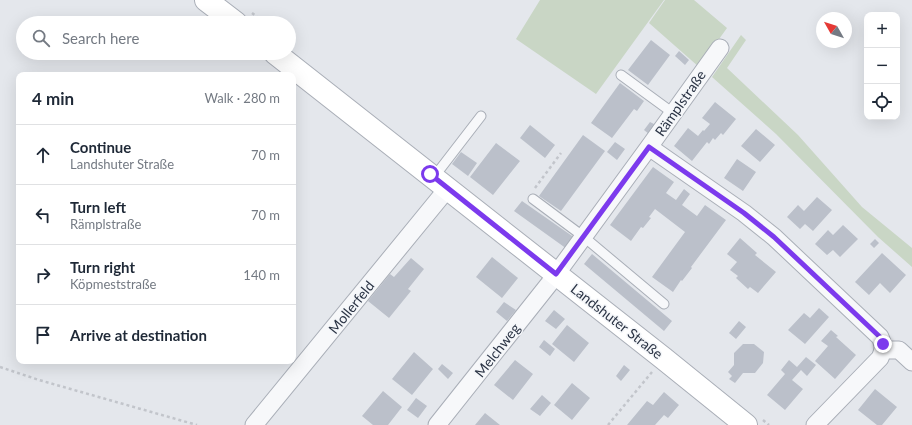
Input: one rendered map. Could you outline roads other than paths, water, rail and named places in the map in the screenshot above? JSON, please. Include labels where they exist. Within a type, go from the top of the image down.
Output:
[{"type":"main road","points":[[206,0],[227,16]]},
{"type":"main road","name":"Landshuter Straße","points":[[284,60],[746,425]]},
{"type":"street","name":"Rämplstraße","points":[[556,274],[720,48]]},
{"type":"street","points":[[649,147],[744,213],[774,237],[880,337],[884,350],[880,358],[816,425]]},
{"type":"street","name":"Mollerfeld","points":[[254,425],[437,180]]},
{"type":"street","name":"Melchweg","points":[[437,425],[556,274]]},
{"type":"street","points":[[884,350],[898,350],[912,362]]},
{"type":"lane","points":[[621,75],[673,113]]},
{"type":"lane","points":[[437,180],[481,116]]},
{"type":"lane","points":[[532,199],[584,237],[664,304]]}]
